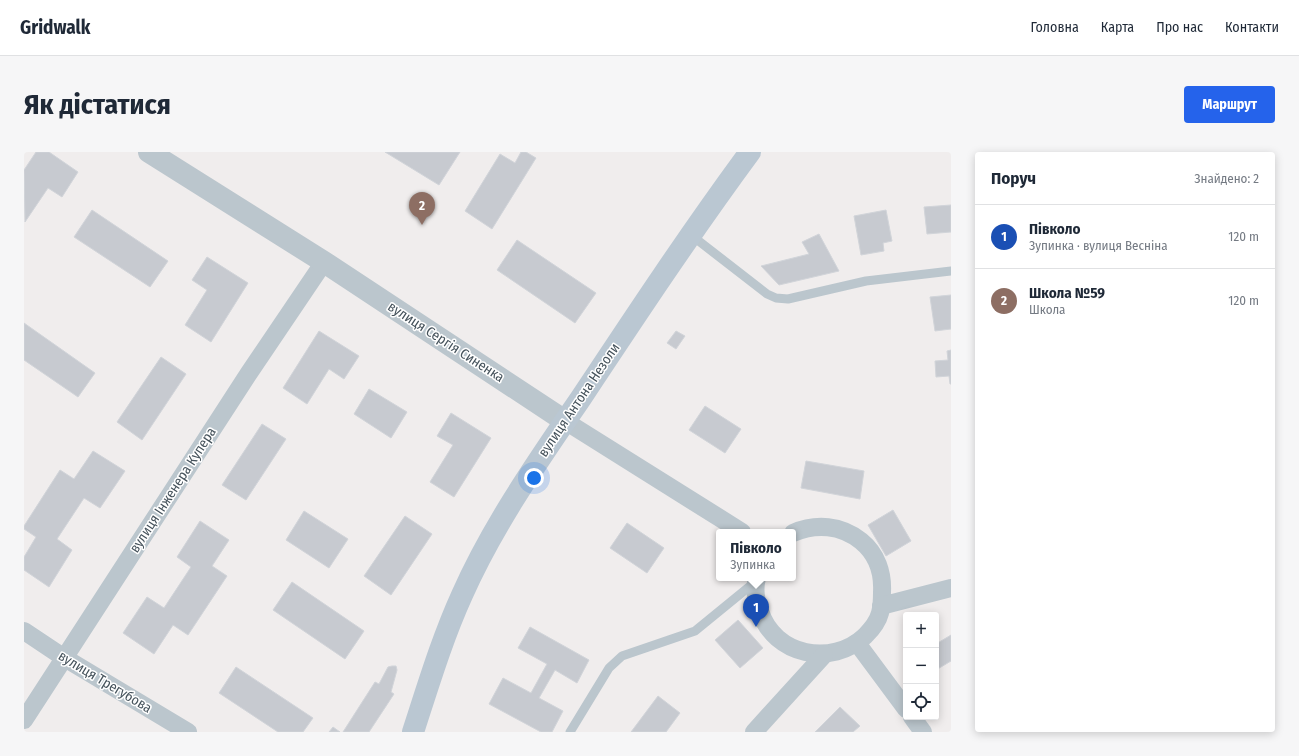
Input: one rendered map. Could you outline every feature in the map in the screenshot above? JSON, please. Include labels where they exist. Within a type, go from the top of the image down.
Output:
[{"type":"main road","name":"вулиця Антона Незоли","points":[[414,732],[440,648],[464,589],[487,543],[690,234],[750,152]]},
{"type":"street","name":"вулиця Сергія Синенка","points":[[149,152],[324,262],[566,421],[737,529]]},
{"type":"street","name":"вулиця Інженера Купера","points":[[24,720],[63,657],[324,262]]},
{"type":"street","points":[[757,581],[756,600],[762,618],[772,634],[793,648],[805,653],[824,655],[841,651],[857,643],[870,631],[880,615],[882,606],[883,576],[875,557],[862,542],[844,531],[825,526],[804,528],[796,531]]},
{"type":"street","points":[[882,606],[951,588]]},
{"type":"street","name":"вулиця Трегубова","points":[[24,631],[63,657],[188,732]]},
{"type":"street","points":[[857,643],[903,705]]},
{"type":"street","points":[[754,732],[824,655]]},
{"type":"street","points":[[914,720],[923,732]]},
{"type":"lane","points":[[690,234],[776,298],[788,299],[866,281],[951,271]]},
{"type":"lane","points":[[570,732],[609,668],[622,656],[695,631],[756,581]]},
{"type":"building","points":[[36,152],[49,152],[78,172],[62,197],[48,188],[25,222],[24,170]]},
{"type":"building","points":[[385,152],[460,152],[439,185]]},
{"type":"building","points":[[521,152],[526,152],[536,158],[492,229],[465,211],[500,154],[515,163]]},
{"type":"building","points":[[951,205],[951,232],[927,234],[924,207]]},
{"type":"building","points":[[92,210],[168,261],[150,287],[74,237]]},
{"type":"building","points":[[886,210],[892,241],[883,243],[884,251],[861,255],[854,216]]},
{"type":"building","points":[[819,234],[839,271],[779,285],[761,266],[809,254],[802,242]]},
{"type":"building","points":[[517,240],[596,293],[575,323],[497,270]]},
{"type":"building","points":[[207,257],[248,283],[211,342],[185,325],[207,290],[192,280]]},
{"type":"building","points":[[951,295],[951,329],[935,331],[930,297]]},
{"type":"building","points":[[24,323],[95,373],[78,397],[24,360]]},
{"type":"building","points":[[319,331],[359,356],[344,379],[329,369],[307,404],[283,388]]},
{"type":"building","points":[[676,331],[685,336],[676,349],[667,343]]},
{"type":"building","points":[[951,350],[950,384],[949,376],[936,377],[935,361],[948,360],[947,351]]},
{"type":"building","points":[[161,357],[186,374],[142,440],[117,422]]},
{"type":"building","points":[[369,389],[407,412],[391,438],[354,414]]},
{"type":"building","points":[[705,406],[741,429],[725,453],[689,430]]},
{"type":"building","points":[[451,413],[491,438],[454,497],[430,482],[453,445],[437,436]]},
{"type":"building","points":[[262,424],[286,439],[246,500],[222,485]]},
{"type":"building","points":[[93,451],[125,471],[100,508],[84,498],[57,539],[72,550],[49,587],[24,570],[24,557],[36,537],[24,529],[24,526],[60,470],[74,479]]},
{"type":"building","points":[[806,461],[864,471],[860,499],[801,488]]},
{"type":"building","points":[[893,510],[911,541],[886,556],[868,525]]},
{"type":"building","points":[[304,511],[348,539],[329,568],[286,540]]},
{"type":"building","points":[[405,516],[432,534],[391,595],[364,576]]},
{"type":"building","points":[[200,521],[229,540],[212,566],[227,576],[188,635],[173,625],[154,654],[123,633],[147,597],[164,608],[191,567],[177,557]]},
{"type":"building","points":[[627,523],[664,548],[647,573],[610,548]]},
{"type":"building","points":[[292,582],[364,631],[345,659],[273,610]]},
{"type":"building","points":[[738,620],[763,648],[740,668],[715,640]]},
{"type":"building","points":[[530,627],[589,660],[577,683],[555,670],[539,698],[563,711],[552,732],[541,732],[489,704],[503,678],[531,693],[547,664],[518,648]]},
{"type":"building","points":[[951,635],[951,661],[939,668],[939,648],[939,642]]},
{"type":"building","points":[[396,666],[397,670],[391,692],[394,694],[369,732],[343,732],[375,682],[379,684],[388,667]]},
{"type":"building","points":[[236,667],[313,718],[303,732],[278,732],[219,693]]},
{"type":"building","points":[[658,696],[680,713],[666,732],[631,732]]},
{"type":"building","points":[[840,707],[860,726],[853,732],[815,732]]},
{"type":"building","points":[[333,727],[340,732],[329,732]]},
{"type":"place","name":"Школа №59","points":[[422,225]]},
{"type":"place","name":"Півколо","points":[[756,627]]}]
